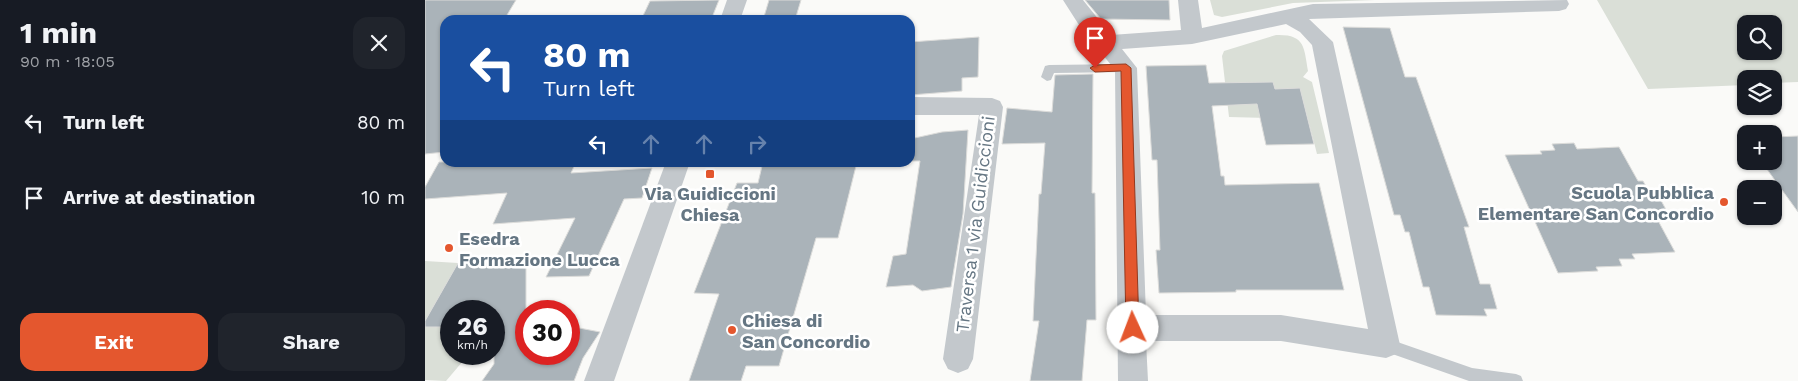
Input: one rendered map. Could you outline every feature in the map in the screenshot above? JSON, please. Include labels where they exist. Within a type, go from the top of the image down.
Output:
[{"type":"street","points":[[732,15],[737,0]]},
{"type":"street","points":[[1073,0],[1126,68],[1133,381]]},
{"type":"street","points":[[1188,0],[1192,36]]},
{"type":"street","points":[[1105,43],[1192,36],[1313,11],[1559,4],[1556,0]]},
{"type":"street","points":[[1133,328],[1281,328],[1386,345],[1322,42],[1307,27],[1288,16]]},
{"type":"street","name":"Traversa 1 via Guidiccioni","points":[[915,106],[991,107],[958,358]]},
{"type":"street","points":[[599,381],[676,167]]},
{"type":"lane","points":[[1047,77],[1049,69],[1126,68]]},
{"type":"lane","points":[[1386,345],[1472,375],[1516,381]]},
{"type":"shaded area","points":[[1210,0],[1375,0],[1293,3],[1222,17],[1214,15]]},
{"type":"shaded area","points":[[1597,0],[1798,0],[1798,82],[1782,83],[1782,70],[1737,70],[1737,85],[1648,89]]},
{"type":"shaded area","points":[[1276,35],[1293,37],[1298,40],[1304,49],[1308,71],[1303,77],[1312,82],[1329,153],[1317,154],[1300,88],[1275,89],[1273,82],[1232,83],[1265,104],[1268,118],[1229,117],[1222,56],[1224,51]]},
{"type":"shaded area","points":[[425,261],[458,263],[425,321]]},
{"type":"shaded area","points":[[425,327],[440,327],[440,365],[460,365],[446,381],[425,380]]},
{"type":"building","points":[[425,0],[516,0],[507,15],[440,15],[440,152],[425,154]]},
{"type":"building","points":[[719,0],[713,15],[643,15],[650,1]]},
{"type":"building","points":[[769,0],[801,0],[796,15],[764,15]]},
{"type":"building","points":[[1085,0],[1169,0],[1170,20],[1101,19]]},
{"type":"building","points":[[1343,27],[1390,28],[1405,77],[1416,77],[1469,227],[1464,227],[1480,284],[1490,284],[1497,309],[1484,309],[1487,316],[1436,315],[1429,287],[1423,287],[1409,232],[1405,232],[1400,215],[1394,215]]},
{"type":"building","points":[[979,37],[978,77],[962,78],[962,91],[915,95],[915,42]]},
{"type":"building","points":[[1206,65],[1209,83],[1273,82],[1275,89],[1300,88],[1314,144],[1266,145],[1257,104],[1212,106],[1221,176],[1224,176],[1225,185],[1319,183],[1344,290],[1236,290],[1236,292],[1159,293],[1156,250],[1160,250],[1157,160],[1152,160],[1146,66]]},
{"type":"building","points":[[1093,74],[1092,193],[1095,193],[1096,320],[1087,320],[1082,381],[1030,381],[1039,321],[1033,321],[1039,194],[1041,194],[1045,143],[1002,144],[1007,108],[1052,112],[1055,75]]},
{"type":"building","points":[[968,130],[963,214],[951,287],[922,291],[913,285],[886,287],[893,256],[906,254],[920,161],[915,161],[915,138],[942,132]]},
{"type":"building","points":[[1798,136],[1798,212],[1782,190],[1782,180],[1775,180],[1768,170],[1782,170],[1782,137]]},
{"type":"building","points":[[1574,143],[1577,149],[1619,147],[1638,181],[1643,181],[1651,195],[1658,195],[1669,215],[1655,215],[1675,252],[1632,254],[1635,259],[1619,259],[1622,266],[1596,267],[1598,271],[1558,273],[1505,155],[1542,154],[1540,151],[1555,150],[1552,144]]},
{"type":"building","points":[[439,162],[440,167],[574,167],[571,173],[652,168],[642,198],[624,199],[589,276],[546,277],[575,218],[493,224],[507,193],[425,199],[425,187]]},
{"type":"building","points":[[762,167],[856,167],[838,238],[816,238],[779,366],[746,366],[741,381],[689,381],[719,294],[694,293],[737,183],[758,183]]},
{"type":"building","points":[[458,263],[526,263],[526,300],[515,300],[515,365],[580,365],[580,328],[600,332],[583,358],[574,381],[482,381],[493,365],[505,365],[505,300],[440,300],[440,327],[425,327],[425,321]]},
{"type":"place","name":"Via Guidiccioni Chiesa","points":[[710,174]]},
{"type":"place","name":"Scuola Pubblica Elementare San Concordio","points":[[1724,202]]},
{"type":"place","name":"Esedra Formazione Lucca","points":[[449,248]]},
{"type":"place","name":"Chiesa di San Concordio","points":[[732,330]]},
{"type":"route","points":[[1095,68],[1126,68],[1133,328]]}]
